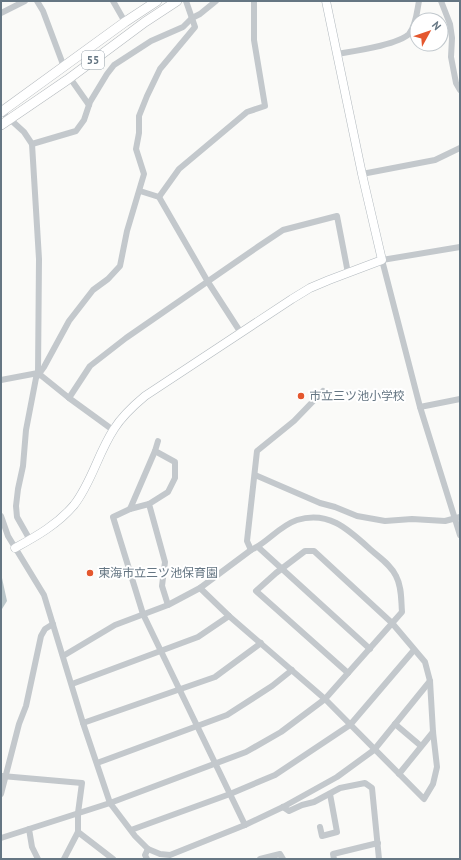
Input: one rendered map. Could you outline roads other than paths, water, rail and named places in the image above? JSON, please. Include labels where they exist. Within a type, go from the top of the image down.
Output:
[{"type":"main road","name":"55","points":[[1,112],[125,22],[157,1]]},
{"type":"main road","name":"55","points":[[1,125],[70,78],[145,22],[177,1]]},
{"type":"street","points":[[1,13],[25,1]]},
{"type":"street","points":[[37,1],[43,11],[64,66]]},
{"type":"street","points":[[113,1],[125,22]]},
{"type":"street","points":[[1,380],[38,373],[44,367],[69,321],[85,300],[93,290],[108,279],[120,266],[144,174],[136,149],[139,133],[139,116],[160,69],[195,27],[186,1]]},
{"type":"street","points":[[32,144],[76,131],[84,120],[89,105],[114,65],[152,40],[183,27],[192,18],[200,14],[216,1]]},
{"type":"street","points":[[159,197],[179,169],[247,112],[265,106],[254,40],[254,1]]},
{"type":"street","points":[[326,1],[362,174],[382,260],[420,407],[457,517],[460,535]]},
{"type":"street","points":[[337,54],[398,41],[409,34],[414,26],[419,1]]},
{"type":"street","points":[[442,1],[450,24],[452,38],[451,57],[456,83],[460,90]]},
{"type":"street","points":[[70,78],[89,105]]},
{"type":"street","points":[[1,112],[28,137],[32,144],[39,259],[38,373],[30,407],[23,466],[16,506],[16,516],[30,540]]},
{"type":"street","points":[[362,174],[435,160],[460,148]]},
{"type":"street","points":[[140,191],[159,197],[208,282],[241,333]]},
{"type":"street","points":[[69,398],[90,366],[164,312],[283,230],[337,216],[348,273]]},
{"type":"street","points":[[15,548],[39,535],[57,522],[75,504],[86,486],[113,430],[128,411],[145,396],[310,288],[382,260],[460,247]]},
{"type":"street","points":[[38,373],[113,430]]},
{"type":"street","points":[[251,550],[247,541],[257,451],[294,421],[323,391]]},
{"type":"street","points":[[420,407],[460,398]]},
{"type":"street","points":[[130,509],[158,441]]},
{"type":"street","points":[[155,451],[175,462],[175,478],[168,492],[149,504],[130,509],[112,517],[143,614],[245,825]]},
{"type":"street","points":[[255,475],[320,503],[358,516],[385,521],[412,519],[445,521],[457,517]]},
{"type":"street","points":[[149,504],[165,562],[162,586],[168,605]]},
{"type":"street","points":[[1,516],[8,536],[44,595],[110,803],[148,849],[160,854],[170,855],[245,825],[283,807],[337,776],[374,750],[430,681]]},
{"type":"street","points":[[1,838],[110,803],[216,764],[246,752],[281,732],[325,699],[402,612],[400,587],[396,575],[387,564],[352,533],[341,525],[328,519],[314,517],[295,521],[285,526],[200,588],[168,605],[115,625],[63,656]]},
{"type":"street","points":[[1,538],[8,536]]},
{"type":"street","points":[[258,547],[370,648]]},
{"type":"street","points":[[200,588],[229,616],[325,699],[424,799],[432,784],[437,767],[432,732],[430,681],[424,662],[392,623],[314,551],[305,552],[256,591],[348,674]]},
{"type":"street","points":[[72,684],[198,637],[229,616]]},
{"type":"street","points":[[1,794],[3,776],[26,706],[42,636],[45,629],[53,624]]},
{"type":"street","points":[[84,722],[179,688],[215,677],[261,643]]},
{"type":"street","points":[[131,830],[230,794],[275,775],[350,725],[414,650]]},
{"type":"street","points":[[97,763],[227,715],[272,686],[292,670]]},
{"type":"street","points":[[395,724],[421,746]]},
{"type":"street","points":[[399,774],[432,732]]},
{"type":"street","points":[[3,776],[82,783],[78,813],[78,832],[64,859]]},
{"type":"street","points":[[283,807],[289,811],[302,805],[314,802],[340,788],[366,783],[372,788],[379,859]]},
{"type":"street","points":[[320,827],[322,836],[337,832],[330,794]]},
{"type":"street","points":[[29,829],[32,847],[38,859]]},
{"type":"street","points":[[78,832],[106,856],[113,859]]},
{"type":"street","points":[[334,859],[333,854],[378,843]]},
{"type":"street","points":[[147,859],[145,855],[148,849]]},
{"type":"street","points":[[260,859],[280,854],[283,859]]},
{"type":"place","name":"市立三ツ池小学校","points":[[301,396]]},
{"type":"place","name":"東海市立三ツ池保育園","points":[[90,573]]}]
